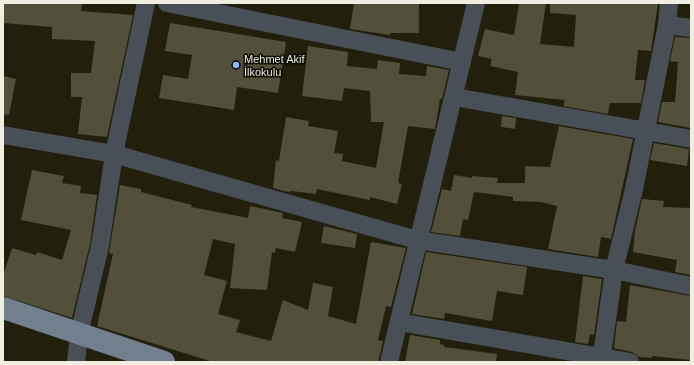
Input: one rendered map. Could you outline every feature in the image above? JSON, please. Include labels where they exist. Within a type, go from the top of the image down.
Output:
[{"type":"main road","points":[[3,308],[164,362]]},
{"type":"street","points":[[76,362],[79,334],[100,246],[114,154],[146,3]]},
{"type":"street","points":[[167,3],[462,62]]},
{"type":"street","points":[[389,362],[417,240],[455,96],[476,3]]},
{"type":"street","points":[[602,360],[614,270],[634,189],[667,25],[669,3]]},
{"type":"street","points":[[667,25],[691,28]]},
{"type":"street","points":[[455,96],[645,132],[691,139]]},
{"type":"street","points":[[3,135],[114,154],[417,240],[614,270],[691,286]]},
{"type":"street","points":[[399,322],[602,360],[630,362]]},
{"type":"building","points":[[3,3],[82,3],[81,11],[133,15],[107,137],[78,134],[82,97],[71,97],[71,73],[91,73],[95,41],[52,39],[52,27],[3,23]]},
{"type":"building","points":[[354,3],[419,3],[419,33],[390,33],[390,35],[350,29]]},
{"type":"building","points":[[519,3],[546,3],[540,44],[574,47],[576,15],[550,13],[550,3],[658,3],[651,51],[638,50],[635,80],[645,80],[641,103],[610,103],[608,114],[563,106],[565,100],[515,95],[518,72],[490,66],[492,59],[478,56],[485,29],[514,35]]},
{"type":"building","name":"Mehmet Akif İlkokulu","points":[[170,23],[286,42],[278,93],[237,87],[234,110],[159,98],[163,75],[188,79],[192,55],[165,51]]},
{"type":"building","points":[[675,37],[691,38],[691,128],[658,122],[662,102],[675,102],[678,62],[670,61]]},
{"type":"building","points":[[308,46],[348,52],[347,66],[377,69],[378,60],[400,63],[399,74],[426,76],[427,66],[449,70],[442,99],[440,99],[435,129],[408,126],[398,183],[402,184],[397,204],[370,197],[370,200],[317,189],[316,194],[292,191],[288,192],[273,188],[276,160],[279,161],[286,117],[309,121],[308,126],[338,131],[334,153],[343,154],[342,161],[376,168],[384,122],[371,122],[370,91],[344,88],[342,101],[302,96]]},
{"type":"building","points":[[3,76],[16,79],[9,115],[3,114]]},
{"type":"building","points":[[502,116],[516,118],[515,129],[501,127]]},
{"type":"building","points":[[559,126],[633,139],[611,239],[601,237],[598,257],[548,249],[557,206],[541,202],[513,201],[513,197],[474,192],[468,220],[463,219],[460,236],[431,232],[442,189],[451,191],[454,175],[472,178],[472,176],[498,178],[497,183],[525,183],[525,166],[550,167]]},
{"type":"building","points":[[654,143],[689,149],[687,166],[650,160]]},
{"type":"building","points":[[32,170],[64,176],[62,183],[81,186],[80,193],[97,195],[90,244],[72,318],[3,296],[3,276],[12,248],[36,255],[37,252],[62,260],[71,230],[21,220]]},
{"type":"building","points":[[120,185],[141,189],[141,192],[192,205],[191,207],[248,218],[250,206],[283,213],[282,218],[302,222],[295,252],[276,248],[275,253],[272,252],[267,290],[230,288],[235,244],[213,239],[204,275],[227,281],[218,314],[240,320],[236,332],[271,341],[283,300],[308,310],[313,283],[333,287],[328,316],[356,324],[371,242],[406,248],[391,307],[386,306],[378,340],[383,341],[378,362],[213,362],[97,326],[113,254],[109,253]]},
{"type":"building","points":[[642,199],[664,201],[663,207],[691,208],[691,275],[675,272],[677,260],[633,252],[635,231]]},
{"type":"building","points":[[324,226],[357,234],[355,248],[321,243]]},
{"type":"building","points":[[426,252],[527,267],[523,295],[497,291],[492,321],[445,313],[444,319],[412,314]]},
{"type":"building","points":[[583,276],[602,279],[594,335],[590,334],[588,344],[575,342]]},
{"type":"building","points":[[630,285],[691,296],[691,360],[652,356],[652,358],[639,357],[632,352],[614,348],[617,321],[626,322]]},
{"type":"building","points":[[410,335],[440,340],[440,344],[444,345],[444,347],[497,354],[496,362],[405,362]]},
{"type":"place","name":"Mehmet Akif İlkokulu","points":[[236,65]]}]
